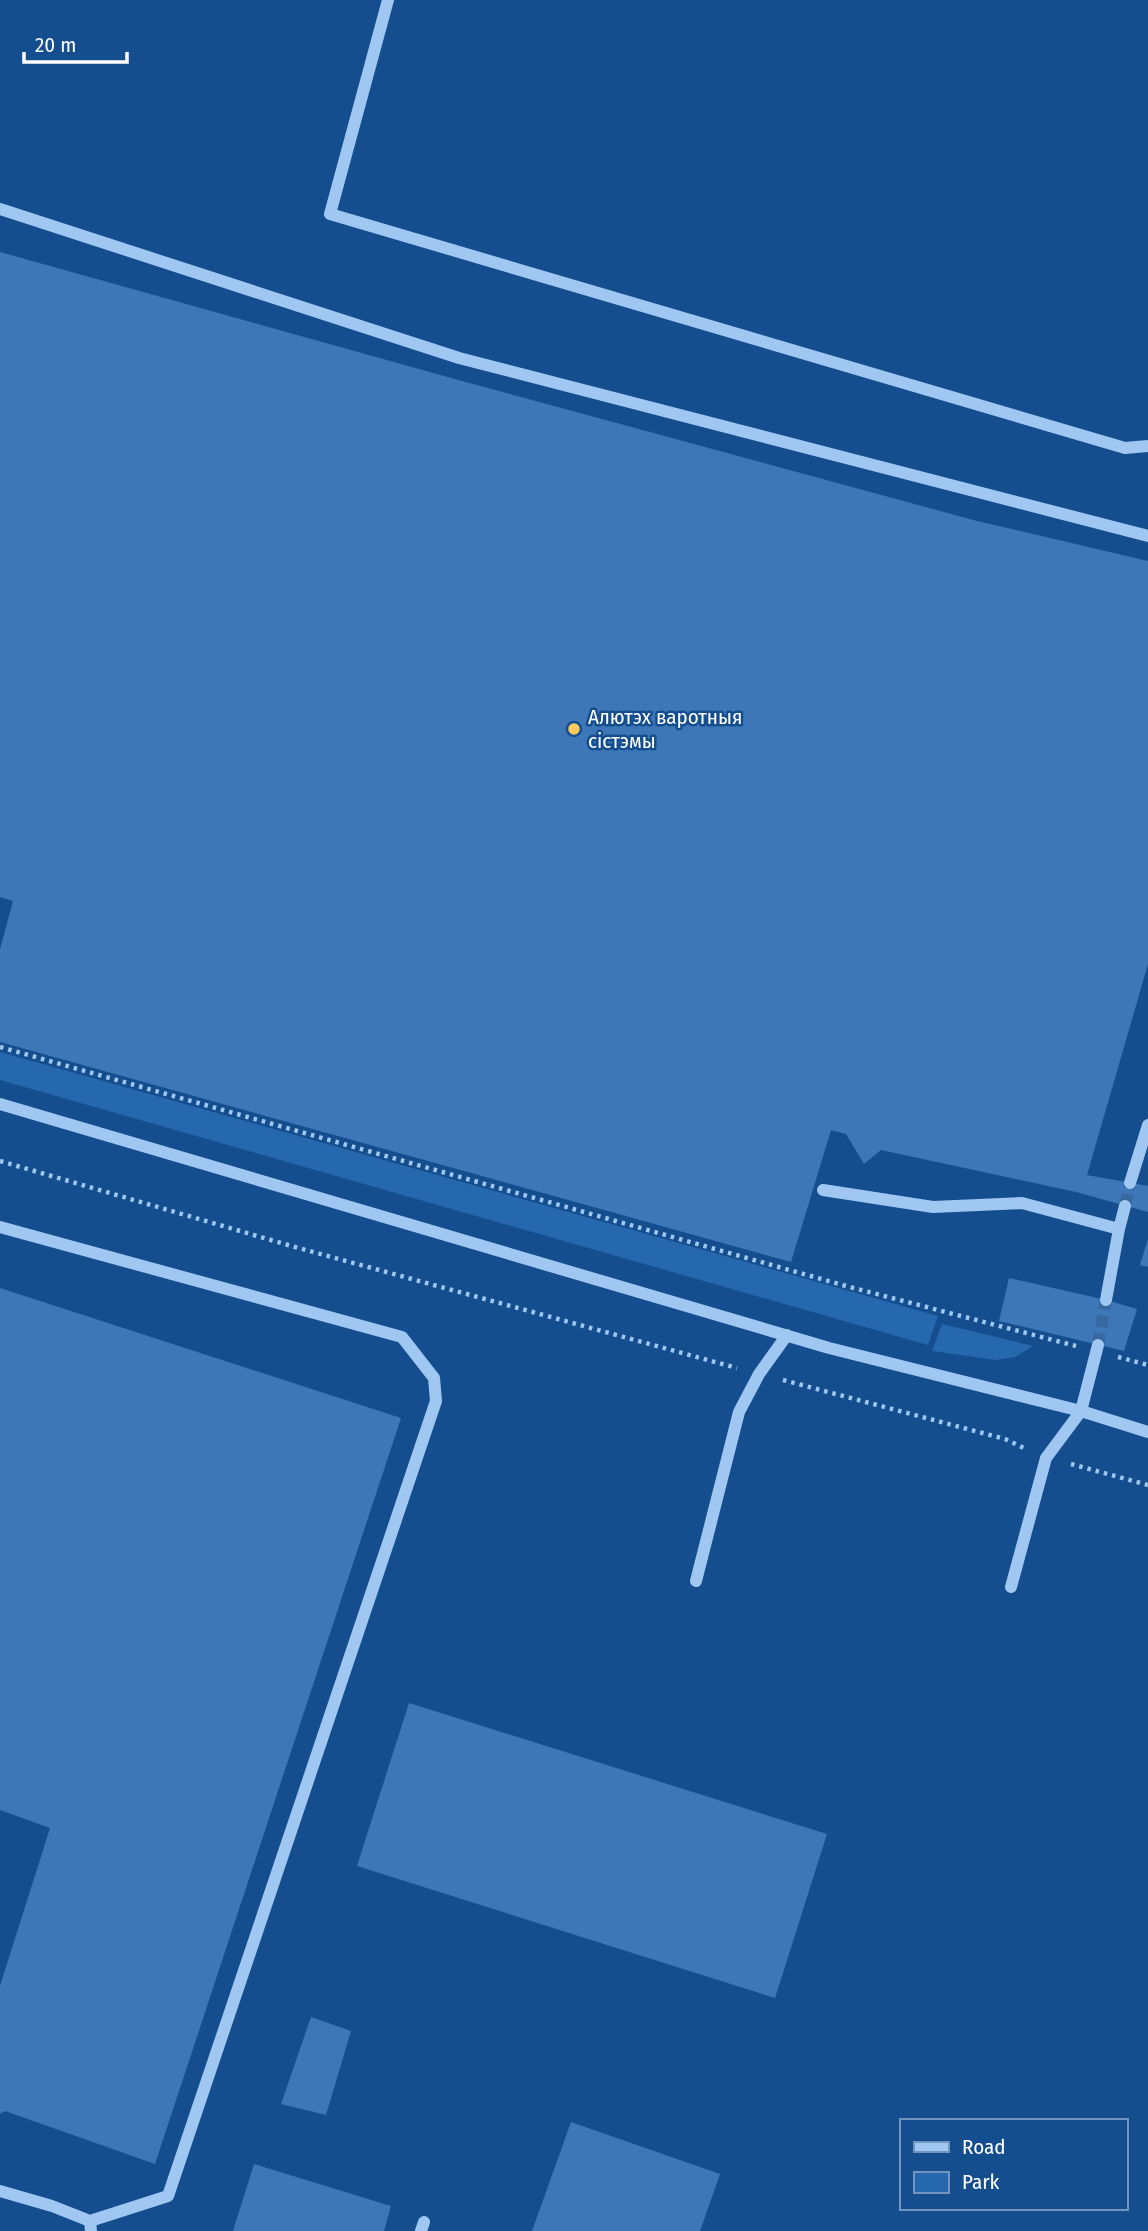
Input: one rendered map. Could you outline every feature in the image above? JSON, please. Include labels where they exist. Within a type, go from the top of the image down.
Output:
[{"type":"lane","points":[[388,0],[330,214],[1125,448],[1148,446]]},
{"type":"lane","points":[[0,209],[459,358],[1148,536]]},
{"type":"lane","points":[[0,1104],[787,1335],[1081,1411],[1148,1432]]},
{"type":"lane","points":[[1130,1183],[1148,1125]]},
{"type":"lane","points":[[823,1190],[933,1207],[1022,1203],[1119,1230]]},
{"type":"lane","points":[[1106,1300],[1125,1206]]},
{"type":"lane","points":[[0,1227],[402,1337],[434,1378],[436,1401],[168,2196],[91,2226],[52,2206],[0,2191]]},
{"type":"lane","points":[[696,1581],[739,1412],[759,1374],[787,1335]]},
{"type":"lane","points":[[1011,1587],[1045,1458],[1081,1411],[1097,1348]]},
{"type":"path","points":[[0,1047],[846,1286],[1097,1348],[1148,1365]]},
{"type":"path","points":[[0,1161],[295,1247],[1005,1440],[1045,1458],[1148,1485]]},
{"type":"green space","points":[[0,1052],[938,1316],[928,1345],[0,1080]]},
{"type":"green space","points":[[942,1324],[1033,1346],[1015,1357],[996,1360],[932,1351]]},
{"type":"building","name":"Алютэх варотныя сістэмы","points":[[0,252],[977,521],[1148,561],[1148,964],[1087,1175],[1148,1186],[1148,1212],[1076,1192],[881,1150],[864,1164],[846,1134],[831,1130],[791,1262],[0,1042],[0,949],[13,901],[0,897]]},
{"type":"building","points":[[1148,1239],[1148,1267],[1140,1265]]},
{"type":"building","points":[[1009,1278],[1137,1309],[1124,1351],[999,1321]]},
{"type":"building","points":[[0,1288],[401,1418],[155,2164],[5,2111],[0,2114],[0,1986],[50,1828],[0,1810]]},
{"type":"building","points":[[409,1703],[827,1834],[775,1998],[357,1866]]},
{"type":"building","points":[[311,2017],[351,2031],[326,2115],[281,2104]]},
{"type":"building","points":[[571,2122],[720,2174],[700,2231],[532,2231]]},
{"type":"building","points":[[254,2164],[391,2206],[384,2231],[233,2231]]},
{"type":"tunnel","points":[[1125,1206],[1130,1183]]},
{"type":"tunnel","points":[[1098,1345],[1106,1300]]},
{"type":"place","name":"Алютэх варотныя сістэмы","points":[[574,729]]}]
